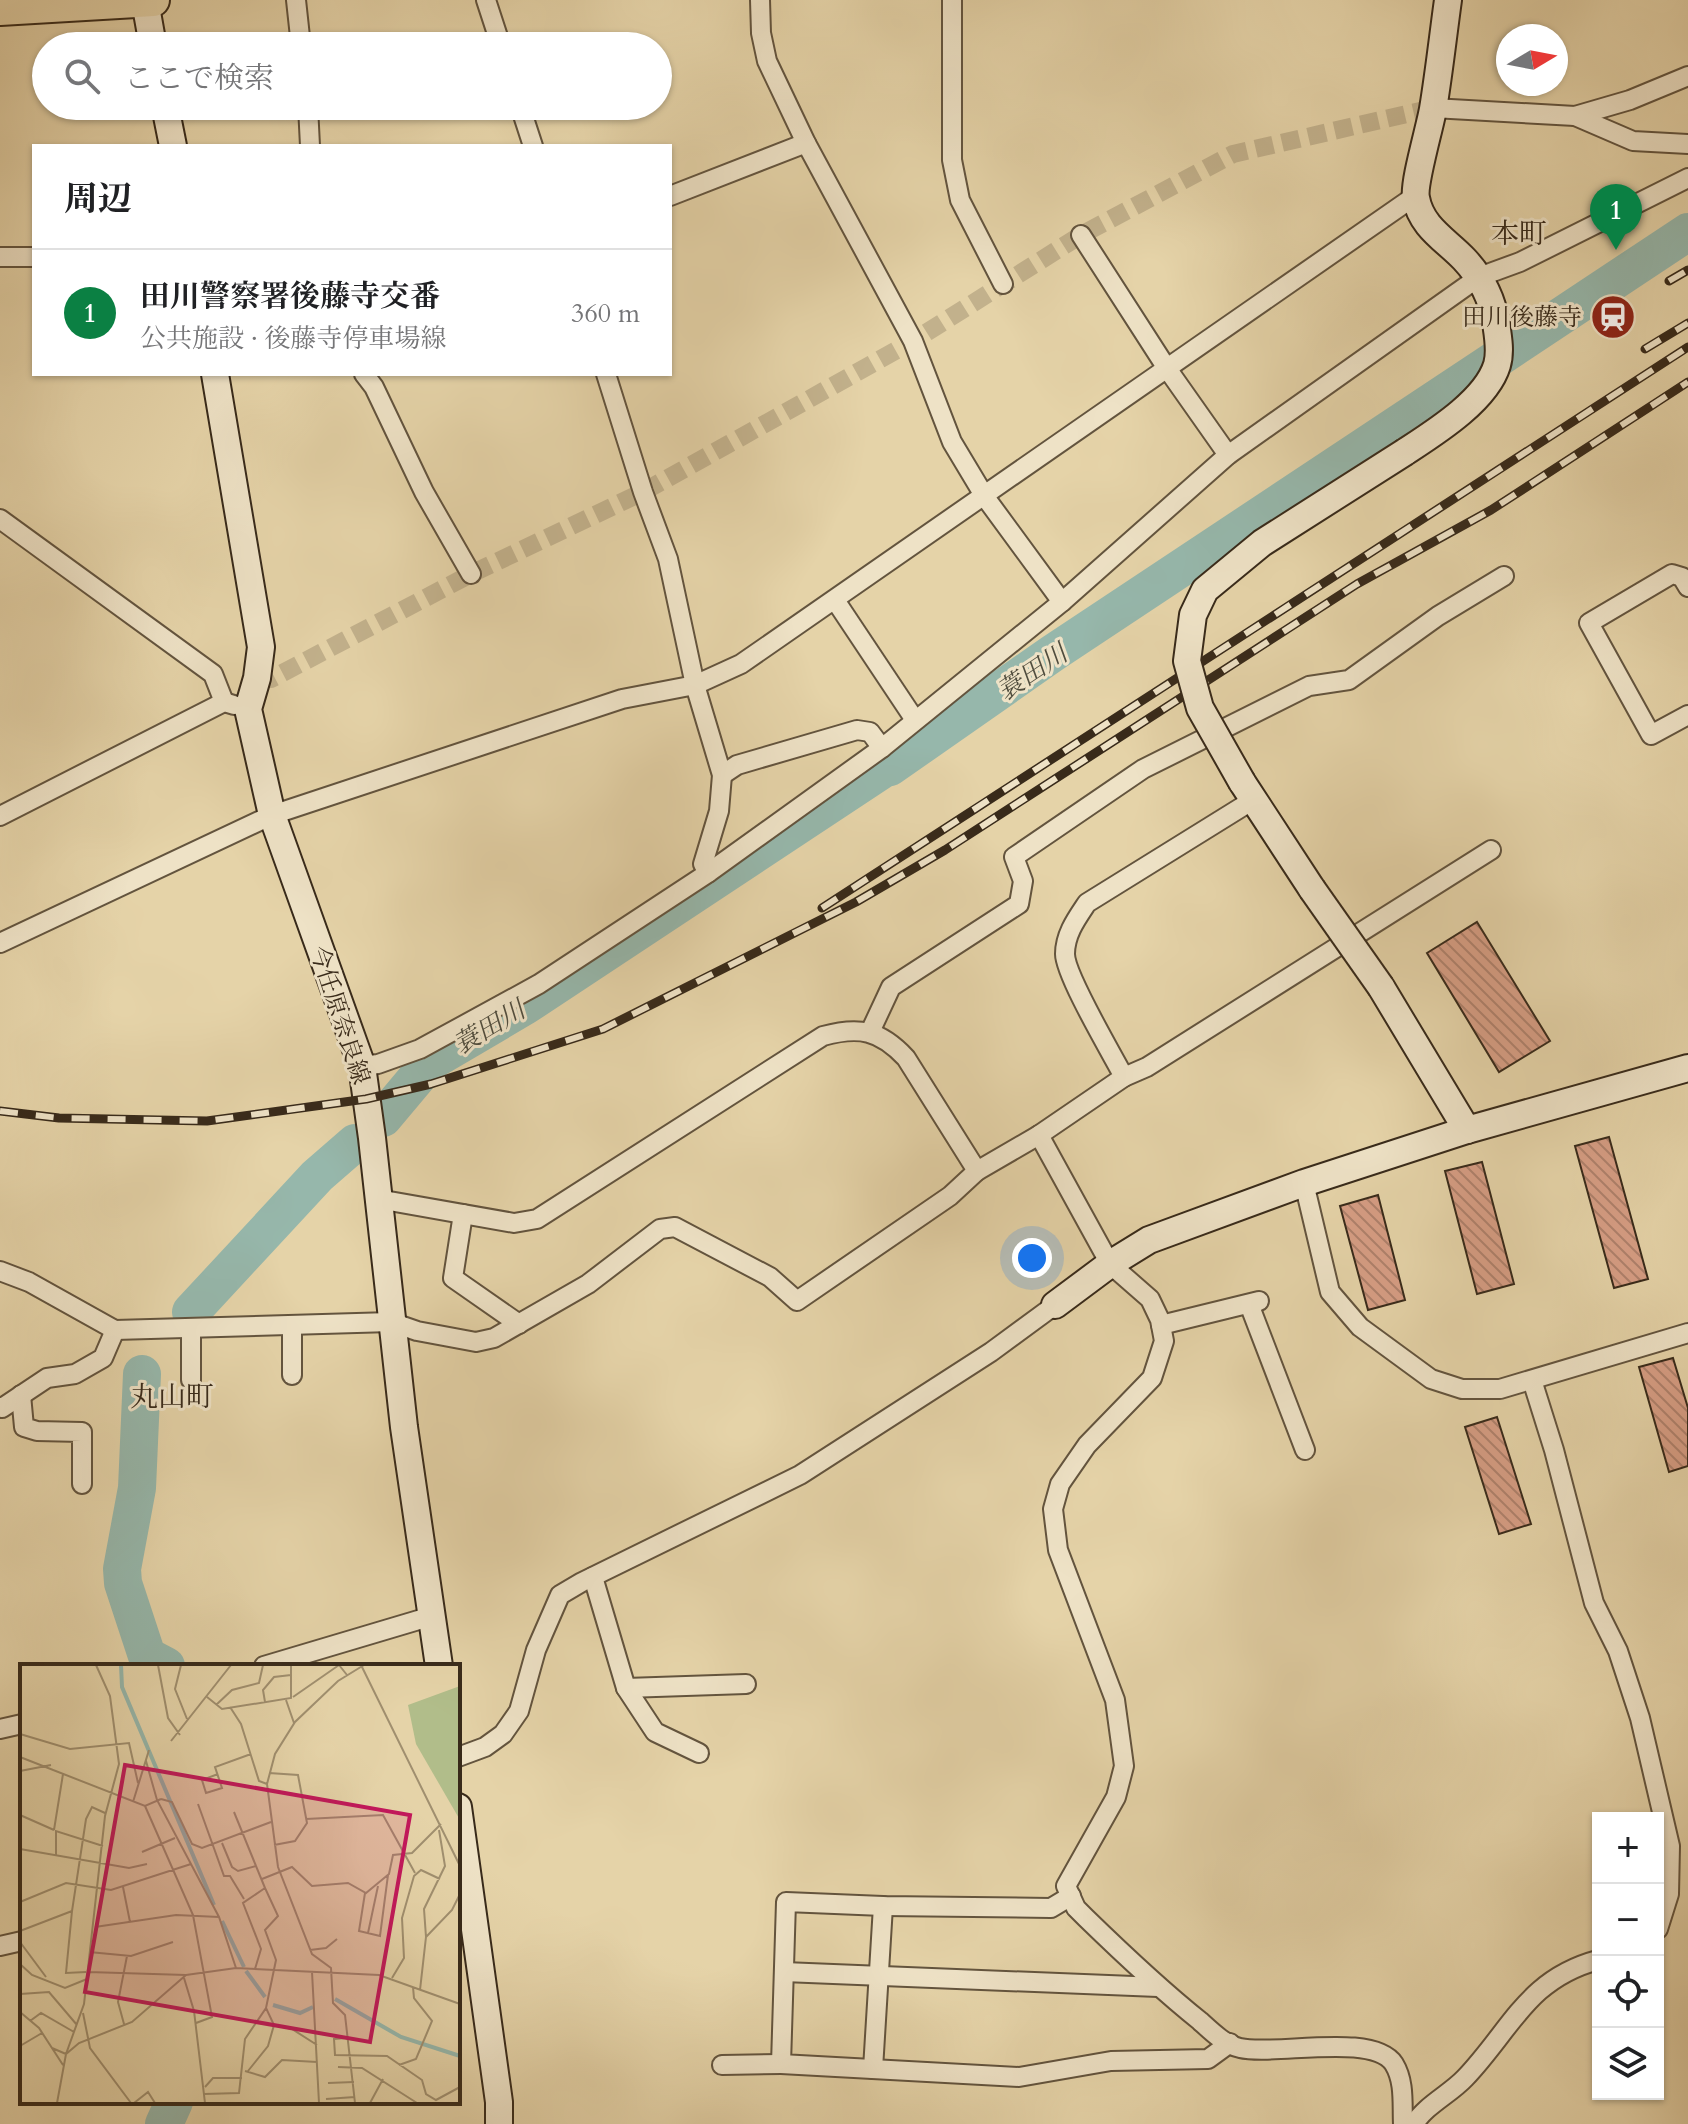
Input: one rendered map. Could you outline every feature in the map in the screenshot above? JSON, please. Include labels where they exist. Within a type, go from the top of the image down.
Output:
[{"type":"highway","points":[[0,9],[153,0]]},
{"type":"main road","points":[[144,0],[150,32]]},
{"type":"main road","points":[[1448,0],[1433,108],[1415,196],[1423,217],[1441,240],[1462,256],[1479,277],[1493,304],[1499,339],[1497,366],[1485,387],[1446,424],[1262,543],[1205,590],[1193,615],[1187,661],[1200,708],[1248,791],[1381,987],[1467,1130]]},
{"type":"main road","points":[[168,120],[173,144]]},
{"type":"main road","name":"今任原奈良線","points":[[215,376],[261,647],[257,678],[236,706],[362,1066],[391,1322],[439,1664]]},
{"type":"main road","points":[[1055,1305],[1110,1264],[1149,1240],[1304,1183],[1467,1130],[1688,1068]]},
{"type":"main road","points":[[460,1821],[499,2102],[499,2124]]},
{"type":"street","points":[[296,0],[299,32]]},
{"type":"street","points":[[486,0],[496,32]]},
{"type":"street","points":[[760,0],[761,33],[767,61],[806,143],[913,341],[952,442],[985,497],[1062,602]]},
{"type":"street","points":[[952,0],[952,160],[960,200],[1003,284]]},
{"type":"street","points":[[1433,108],[1575,116],[1630,100],[1688,76]]},
{"type":"street","points":[[1575,116],[1633,141],[1688,144]]},
{"type":"street","points":[[309,120],[310,144]]},
{"type":"street","points":[[525,120],[532,144]]},
{"type":"street","points":[[672,195],[806,143]]},
{"type":"street","points":[[362,1066],[378,1064],[420,1049],[539,984],[708,873],[882,748],[1062,602],[1228,455],[1479,277],[1520,262],[1688,178]]},
{"type":"street","points":[[0,943],[272,815],[622,699],[695,685],[741,664],[1415,196]]},
{"type":"street","points":[[1081,235],[1166,367],[1228,455]]},
{"type":"street","points":[[0,257],[32,257]]},
{"type":"street","points":[[366,376],[374,387],[424,492],[471,574]]},
{"type":"street","points":[[607,376],[668,559],[695,685],[722,775],[719,811],[703,864],[708,873]]},
{"type":"street","points":[[0,519],[213,674],[236,706],[0,816]]},
{"type":"street","points":[[1688,587],[1682,577],[1672,574],[1589,623],[1651,735],[1688,715]]},
{"type":"street","points":[[870,1032],[891,987],[1019,904],[1023,881],[1014,857],[1143,769],[1309,686],[1349,680],[1438,616],[1504,576]]},
{"type":"street","points":[[835,600],[915,720]]},
{"type":"street","points":[[722,775],[737,765],[857,730],[870,732],[882,748]]},
{"type":"street","points":[[1124,1077],[1074,980],[1065,955],[1072,925],[1087,903],[1248,791]]},
{"type":"street","points":[[0,1271],[29,1282],[115,1330],[391,1322],[417,1331],[476,1342],[494,1338],[519,1324],[588,1284],[660,1229],[675,1227],[770,1277],[797,1301],[950,1196],[977,1171],[1491,850]]},
{"type":"street","points":[[378,1199],[514,1223],[537,1219],[823,1036],[845,1030],[870,1032],[892,1043],[906,1058],[977,1171]]},
{"type":"street","points":[[1039,1135],[1110,1264],[1150,1299],[1164,1341],[1152,1378],[1087,1445],[1060,1484],[1053,1509],[1058,1550],[1115,1700],[1124,1766],[1116,1797],[1066,1886],[1076,1908],[1158,1987],[1230,2043],[1240,2048],[1321,2046],[1382,2052],[1394,2064],[1402,2085],[1403,2124]]},
{"type":"street","points":[[1304,1183],[1330,1292],[1360,1327],[1431,1379],[1462,1389],[1500,1389],[1688,1333]]},
{"type":"street","points":[[463,1214],[453,1278],[519,1324]]},
{"type":"street","points":[[1161,1325],[1255,1302],[1305,1450]]},
{"type":"street","points":[[460,1756],[485,1747],[503,1734],[519,1711],[536,1650],[560,1595],[800,1475],[991,1352],[1055,1305]]},
{"type":"street","points":[[292,1325],[292,1375]]},
{"type":"street","points":[[191,1328],[191,1380]]},
{"type":"street","points":[[0,1407],[47,1378],[75,1374],[103,1358],[115,1330]]},
{"type":"street","points":[[1532,1380],[1554,1450],[1594,1603],[1618,1651],[1640,1718],[1670,1846],[1669,1894],[1664,1910]]},
{"type":"street","points":[[21,1395],[24,1427],[37,1431],[82,1432],[82,1484]]},
{"type":"street","points":[[593,1577],[626,1688],[655,1732],[699,1753]]},
{"type":"street","points":[[271,1664],[432,1616]]},
{"type":"street","points":[[626,1688],[746,1684]]},
{"type":"street","points":[[0,1729],[20,1724]]},
{"type":"street","points":[[781,2064],[786,1902],[1051,1908],[1071,1896]]},
{"type":"street","points":[[873,2069],[883,1906]]},
{"type":"street","points":[[0,1946],[20,1941]]},
{"type":"street","points":[[1414,2124],[1465,2079],[1528,2000],[1559,1974],[1592,1962]]},
{"type":"street","points":[[784,1972],[1158,1987]]},
{"type":"street","points":[[722,2065],[781,2064],[1019,2077],[1111,2061],[1208,2059],[1230,2043]]},
{"type":"building","points":[[1477,922],[1550,1041],[1499,1072],[1427,953]]},
{"type":"building","points":[[1609,1137],[1648,1279],[1614,1288],[1575,1146]]},
{"type":"building","points":[[1482,1162],[1514,1284],[1477,1294],[1445,1171]]},
{"type":"building","points":[[1378,1195],[1405,1300],[1368,1310],[1340,1206]]},
{"type":"building","points":[[1673,1358],[1688,1408],[1688,1466],[1669,1472],[1639,1367]]},
{"type":"building","points":[[1497,1417],[1531,1524],[1499,1534],[1465,1427]]},
{"type":"waterway","name":"蓑田川","points":[[383,1118],[430,1062],[525,1006],[890,767],[1053,653],[1688,232]]},
{"type":"waterway","name":"蓑田川","points":[[191,1312],[317,1176],[355,1143]]},
{"type":"waterway","name":"蓑田川","points":[[142,1374],[137,1488],[122,1569],[123,1583],[147,1656],[162,1664]]},
{"type":"waterway","name":"蓑田川","points":[[164,2124],[173,2104]]},
{"type":"tunnel","points":[[257,678],[271,679],[471,574],[643,492],[913,341],[1081,235],[1233,154],[1433,108]]},
{"type":"railway","points":[[1669,281],[1688,270]]},
{"type":"railway","points":[[1645,349],[1688,323]]},
{"type":"railway","points":[[822,908],[1688,347]]},
{"type":"railway","points":[[0,1111],[59,1118],[207,1121],[366,1099],[431,1084],[603,1029],[856,902],[945,850],[1357,584],[1491,510],[1688,382]]},
{"type":"place","name":"田川警察署後藤寺交番","points":[[1616,250]]},
{"type":"place","name":"田川後藤寺","points":[[1613,317]]},
{"type":"district","name":"本町","points":[[1519,233]]},
{"type":"district","name":"丸山町","points":[[172,1396]]}]
